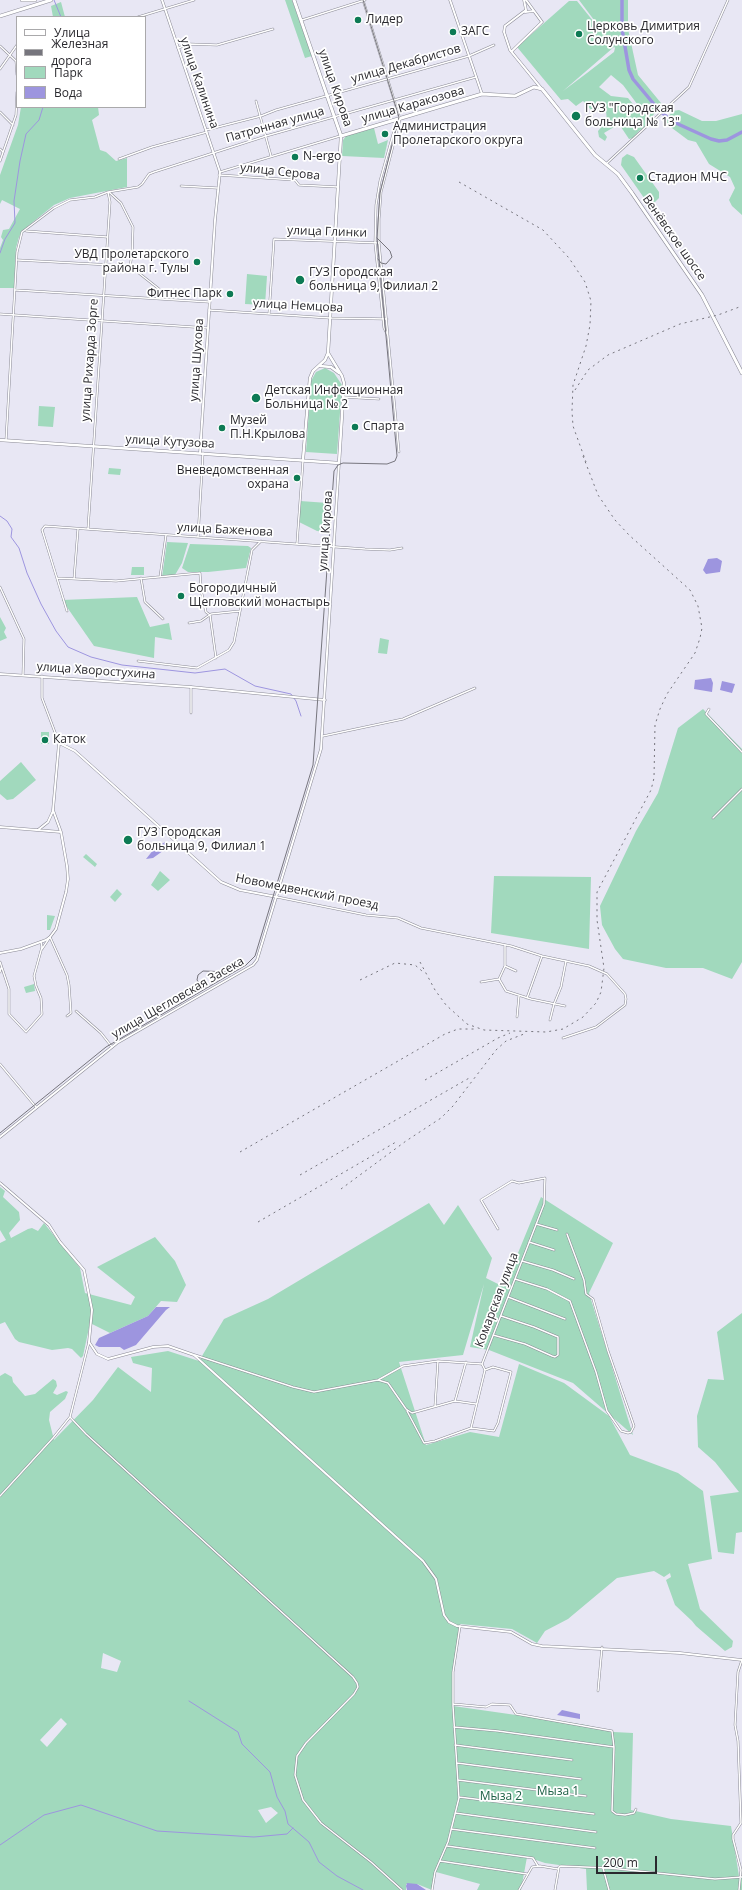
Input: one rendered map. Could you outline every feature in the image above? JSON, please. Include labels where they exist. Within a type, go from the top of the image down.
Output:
[{"type":"main road","points":[[22,0],[36,0]]},
{"type":"main road","points":[[30,6],[29,2],[36,0]]},
{"type":"main road","points":[[0,16],[51,0]]},
{"type":"main road","name":"улица Кирова","points":[[294,0],[341,136],[328,353],[320,366],[311,375],[309,381],[303,460]]},
{"type":"main road","name":"улица Каракозова","points":[[341,136],[482,94],[515,96],[530,88],[537,87],[542,89]]},
{"type":"main road","name":"Венёвское шоссе","points":[[542,89],[595,155],[621,178],[702,295],[742,372]]},
{"type":"main road","name":"улица Кирова","points":[[328,353],[342,376],[344,397],[339,463]]},
{"type":"main road","points":[[320,366],[331,366],[342,376]]},
{"type":"main road","name":"улица Кутузова","points":[[0,440],[339,463]]},
{"type":"street","name":"улица Калинина","points":[[162,0],[219,174]]},
{"type":"street","points":[[141,16],[194,0]]},
{"type":"street","points":[[301,20],[364,0],[399,118],[380,200],[379,243],[399,452]]},
{"type":"street","points":[[450,0],[482,94]]},
{"type":"street","points":[[512,53],[512,49],[535,29],[542,20],[525,0]]},
{"type":"street","points":[[524,12],[526,8],[525,0]]},
{"type":"street","points":[[605,164],[689,87],[728,0]]},
{"type":"street","points":[[535,11],[524,12],[503,28],[507,43],[512,53],[542,89]]},
{"type":"street","points":[[178,48],[189,44],[217,45],[273,29]]},
{"type":"street","name":"улица Декабристов","points":[[119,159],[152,147],[261,116],[268,112],[469,56],[494,45]]},
{"type":"street","points":[[0,46],[16,61]]},
{"type":"street","points":[[0,69],[8,55],[16,46]]},
{"type":"street","name":"Патронная улица","points":[[26,231],[61,204],[70,200],[95,197],[108,192],[140,186],[152,172],[266,136],[476,77]]},
{"type":"street","points":[[530,88],[535,81]]},
{"type":"street","points":[[256,101],[271,156]]},
{"type":"street","points":[[0,161],[13,125],[16,108]]},
{"type":"street","points":[[0,112],[13,125]]},
{"type":"street","points":[[388,337],[382,319],[381,295],[375,243],[376,200],[380,181],[399,118]]},
{"type":"street","name":"улица Каракозова","points":[[219,174],[271,156],[341,136]]},
{"type":"street","points":[[0,149],[3,152]]},
{"type":"street","name":"улица Серова","points":[[219,174],[295,180],[299,185],[338,187]]},
{"type":"street","name":"улица Шухова","points":[[198,537],[209,302],[219,174]]},
{"type":"street","points":[[181,186],[218,188]]},
{"type":"street","points":[[108,192],[121,203],[133,227],[130,266]]},
{"type":"street","name":"улица Рихарда Зорге","points":[[88,529],[110,202],[108,192]]},
{"type":"street","points":[[6,440],[20,235],[26,231],[107,237]]},
{"type":"street","name":"улица Глинки","points":[[269,314],[274,239],[379,243]]},
{"type":"street","points":[[18,260],[130,266],[159,289],[160,300]]},
{"type":"street","points":[[16,290],[209,302]]},
{"type":"street","name":"улица Немцова","points":[[209,310],[330,318],[386,319]]},
{"type":"street","points":[[0,314],[208,328]]},
{"type":"street","points":[[344,397],[379,400]]},
{"type":"street","name":"улица Кирова","points":[[297,543],[303,460]]},
{"type":"street","name":"улица Кирова","points":[[322,736],[339,463]]},
{"type":"street","name":"улица Баженова","points":[[57,578],[42,533],[44,527],[46,526],[390,550],[402,548]]},
{"type":"street","points":[[74,579],[78,529]]},
{"type":"street","points":[[159,577],[166,535]]},
{"type":"street","points":[[138,661],[198,668],[225,653],[233,645],[252,550],[261,541]]},
{"type":"street","points":[[67,611],[57,578],[116,581],[200,573],[200,590],[205,608],[210,616],[216,658]]},
{"type":"street","points":[[141,578],[143,598],[147,606],[152,608],[163,619]]},
{"type":"street","points":[[0,587],[24,640],[23,675]]},
{"type":"street","points":[[189,623],[201,621],[210,616],[241,611]]},
{"type":"street","name":"улица Хворостухина","points":[[0,674],[191,687],[325,700]]},
{"type":"street","points":[[37,830],[48,822],[53,810],[59,743],[42,698],[42,676]]},
{"type":"street","points":[[191,687],[191,713]]},
{"type":"street","points":[[322,736],[403,718],[475,688]]},
{"type":"street","points":[[709,709],[706,714],[742,752]]},
{"type":"street","name":"улица Щегловская Засека","points":[[0,1136],[112,1047],[255,964],[259,957],[318,760],[322,736]]},
{"type":"street","name":"Новомедвенский проезд","points":[[59,743],[75,751],[221,882],[240,890],[366,915],[398,918],[424,929],[505,945],[542,956],[566,961]]},
{"type":"street","points":[[713,818],[742,789]]},
{"type":"street","points":[[41,951],[56,929],[68,885],[67,866],[60,832],[53,810]]},
{"type":"street","points":[[0,827],[60,832]]},
{"type":"street","points":[[0,953],[21,949],[50,937]]},
{"type":"street","points":[[50,937],[69,981],[71,1013],[67,1016]]},
{"type":"street","points":[[0,962],[9,989],[9,1014],[26,1032],[42,1014],[42,998],[36,986],[34,976],[41,951],[41,942]]},
{"type":"street","points":[[499,978],[504,966],[505,945]]},
{"type":"street","points":[[527,998],[542,956]]},
{"type":"street","points":[[550,1020],[554,1004],[561,987],[566,961],[589,966],[607,974],[624,992],[626,999],[623,1007],[602,1023],[563,1038]]},
{"type":"street","points":[[504,966],[516,971]]},
{"type":"street","points":[[0,972],[1,968]]},
{"type":"street","points":[[481,982],[499,978]]},
{"type":"street","points":[[499,978],[506,991],[519,996],[565,1006]]},
{"type":"street","points":[[517,1017],[519,996]]},
{"type":"street","points":[[76,1011],[101,1033],[112,1047]]},
{"type":"street","points":[[0,1064],[36,1107]]},
{"type":"street","name":"Комарская улица","points":[[485,1370],[482,1364],[544,1204],[545,1178],[519,1184],[512,1181],[481,1200],[498,1228]]},
{"type":"street","points":[[0,1183],[49,1225],[60,1242],[84,1270],[92,1310],[89,1342],[70,1417],[53,1438],[0,1496]]},
{"type":"street","points":[[536,1224],[557,1230]]},
{"type":"street","points":[[515,1279],[547,1289],[570,1301],[607,1411],[621,1431],[628,1433],[631,1432],[634,1426],[608,1351],[595,1304],[592,1298],[586,1294],[584,1280],[568,1234]]},
{"type":"street","points":[[529,1242],[554,1250]]},
{"type":"street","points":[[522,1260],[553,1270],[574,1279]]},
{"type":"street","points":[[508,1297],[565,1319]]},
{"type":"street","points":[[493,1335],[532,1347],[555,1357],[558,1355],[558,1337],[501,1316]]},
{"type":"street","points":[[89,1342],[97,1354],[108,1359],[153,1347],[168,1346],[293,1387],[314,1392],[378,1380],[403,1366],[438,1361],[482,1364]]},
{"type":"street","points":[[194,1355],[423,1561],[436,1579],[446,1619],[453,1625],[511,1632],[532,1644],[542,1646],[602,1647],[680,1653],[742,1660],[738,1672],[734,1725],[738,1741],[741,1823],[733,1835],[733,1839],[741,1870],[739,1890]]},
{"type":"street","points":[[435,1406],[438,1361]]},
{"type":"street","points":[[456,1401],[466,1362]]},
{"type":"street","points":[[378,1380],[388,1383],[406,1410],[424,1443],[435,1441],[471,1428],[494,1431],[498,1423],[511,1372],[493,1367],[485,1370],[471,1428]]},
{"type":"street","points":[[406,1410],[412,1413],[456,1401],[476,1404]]},
{"type":"street","points":[[70,1417],[86,1434],[353,1677],[358,1687],[354,1694],[306,1743],[297,1756],[295,1775],[303,1800],[321,1823],[371,1862],[402,1890]]},
{"type":"street","points":[[432,1890],[435,1872],[447,1846],[459,1797],[454,1728],[453,1672],[460,1626]]},
{"type":"street","points":[[598,1691],[602,1647]]},
{"type":"street","points":[[453,1704],[486,1707],[489,1704],[510,1705],[516,1714],[612,1731],[614,1747],[612,1810],[616,1814],[625,1815],[634,1813],[636,1809]]},
{"type":"street","points":[[454,1728],[498,1731],[614,1747]]},
{"type":"street","points":[[455,1745],[572,1760]]},
{"type":"street","points":[[456,1763],[581,1778]]},
{"type":"street","points":[[458,1780],[586,1796]]},
{"type":"street","points":[[459,1797],[594,1814]]},
{"type":"street","points":[[455,1814],[596,1832]]},
{"type":"street","points":[[451,1829],[595,1848]]},
{"type":"street","points":[[447,1846],[533,1858],[538,1866]]},
{"type":"street","points":[[440,1861],[527,1874]]},
{"type":"street","points":[[520,1890],[532,1867],[538,1866],[558,1869],[561,1866],[603,1868],[715,1879],[741,1877]]},
{"type":"street","points":[[603,1868],[609,1890]]},
{"type":"street","points":[[555,1890],[558,1869]]},
{"type":"green space","points":[[285,0],[292,0],[312,56],[305,58]]},
{"type":"green space","points":[[579,0],[628,0],[628,29],[638,75],[661,103],[661,108],[653,115],[653,120],[633,138],[629,139],[619,124],[604,133],[607,137],[605,141],[599,137],[598,131],[607,121],[606,111],[599,110],[593,112],[583,101],[576,106],[568,99],[561,100],[517,47],[569,1],[577,1],[614,47],[563,91],[614,52],[615,48]],"holes":[[[611,75],[623,85],[640,108],[633,104],[628,98],[611,96],[599,87]]]},
{"type":"green space","points":[[61,2],[65,16],[53,16],[51,6]]},
{"type":"green space","points":[[21,108],[98,108],[99,115],[92,120],[100,150],[106,152],[116,161],[127,158],[127,187],[70,198],[54,205],[22,231],[16,248],[14,288],[0,288],[0,248],[3,240],[1,237],[3,230],[9,229],[20,209],[2,200],[0,204],[0,175],[18,125]]},
{"type":"green space","points":[[679,110],[702,121],[716,121],[742,114],[742,215],[732,206],[729,200],[735,188],[730,177],[709,164],[696,142],[688,140],[664,122],[673,111]]},
{"type":"green space","points":[[374,128],[378,144],[388,140],[384,158],[342,156],[343,140],[346,136]]},
{"type":"green space","name":"Стадион МЧС","points":[[627,154],[634,157],[659,192],[659,198],[655,202],[649,205],[621,165],[622,158]]},
{"type":"green space","points":[[247,274],[267,276],[265,305],[245,304]]},
{"type":"green space","points":[[325,368],[334,373],[342,385],[337,454],[306,452],[311,381],[316,372]]},
{"type":"green space","points":[[39,406],[55,407],[53,427],[38,426]]},
{"type":"green space","points":[[109,468],[121,469],[120,475],[108,474]]},
{"type":"green space","points":[[300,501],[328,503],[326,532],[317,531],[299,522]]},
{"type":"green space","points":[[167,542],[188,543],[182,563],[175,575],[162,577]]},
{"type":"green space","points":[[190,544],[248,546],[251,548],[246,568],[208,572],[188,572],[182,568]]},
{"type":"green space","points":[[132,567],[144,567],[144,575],[131,575]]},
{"type":"green space","points":[[137,597],[150,627],[169,623],[172,640],[155,637],[154,658],[94,646],[62,600]]},
{"type":"green space","points":[[0,617],[6,628],[4,632],[7,638],[0,641]]},
{"type":"green space","points":[[380,638],[389,640],[387,654],[378,653]]},
{"type":"green space","points":[[703,709],[742,749],[742,962],[732,979],[703,968],[666,968],[623,959],[615,949],[602,925],[600,906],[636,831],[658,793],[678,728]]},
{"type":"green space","name":"Каток","points":[[41,732],[49,732],[49,744],[41,744]]},
{"type":"green space","points":[[21,762],[36,780],[13,799],[7,800],[0,794],[0,781]]},
{"type":"green space","points":[[86,854],[97,864],[95,867],[83,857]]},
{"type":"green space","points":[[160,871],[170,880],[158,891],[151,885]]},
{"type":"green space","points":[[494,876],[591,877],[589,949],[491,933]]},
{"type":"green space","points":[[117,889],[122,894],[115,902],[110,897]]},
{"type":"green space","points":[[47,915],[55,916],[50,930],[47,930]]},
{"type":"green space","points":[[34,984],[35,991],[26,993],[24,987]]},
{"type":"green space","points":[[0,1187],[5,1191],[3,1197],[19,1212],[20,1220],[9,1233],[11,1238],[28,1229],[32,1228],[38,1231],[44,1223],[80,1268],[85,1293],[131,1305],[135,1297],[97,1267],[155,1237],[175,1261],[186,1285],[177,1302],[161,1301],[148,1316],[110,1333],[90,1323],[83,1356],[81,1358],[72,1349],[52,1350],[19,1342],[15,1339],[5,1322],[0,1324],[0,1243],[6,1240],[0,1230]]},
{"type":"green space","points":[[541,1197],[613,1243],[589,1293],[633,1435],[573,1383],[489,1350],[470,1347],[484,1284],[463,1355],[399,1362],[426,1445],[470,1432],[499,1437],[519,1364],[564,1383],[609,1416],[630,1455],[678,1473],[703,1491],[712,1559],[688,1564],[700,1609],[733,1641],[732,1647],[725,1651],[696,1626],[675,1605],[666,1580],[671,1577],[670,1573],[664,1577],[654,1571],[617,1578],[568,1619],[545,1631],[537,1643],[512,1629],[460,1624],[453,1672],[453,1706],[586,1725],[614,1732],[633,1733],[631,1810],[671,1819],[731,1826],[739,1876],[742,1877],[742,1890],[587,1890],[586,1869],[545,1863],[527,1857],[521,1890],[477,1890],[480,1884],[436,1872],[432,1890],[417,1884],[406,1884],[406,1890],[0,1890],[0,1376],[5,1373],[12,1377],[13,1382],[25,1396],[35,1394],[53,1379],[56,1381],[57,1386],[53,1393],[57,1395],[66,1391],[68,1392],[65,1399],[50,1412],[49,1420],[54,1440],[93,1400],[118,1367],[151,1392],[152,1368],[133,1363],[131,1357],[168,1351],[199,1361],[224,1319],[268,1299],[429,1203],[444,1225],[458,1205],[492,1258],[486,1278],[504,1287]],"holes":[[[103,1653],[121,1661],[117,1672],[101,1668]],[[61,1718],[67,1724],[47,1747],[40,1740]],[[271,1807],[278,1813],[266,1823],[258,1810]]]},
{"type":"green space","points":[[742,1313],[742,1532],[736,1533],[734,1554],[718,1552],[710,1496],[739,1492],[715,1462],[698,1447],[697,1416],[708,1379],[724,1380],[717,1332]]},
{"type":"water","points":[[717,558],[722,561],[720,572],[706,574],[703,570],[708,559]]},
{"type":"water","points":[[711,678],[713,683],[712,692],[694,689],[695,680]]},
{"type":"water","points":[[722,681],[735,684],[732,693],[720,690]]},
{"type":"water","points":[[167,842],[167,848],[153,858],[146,859],[154,849]]},
{"type":"water","points":[[156,1307],[170,1307],[136,1345],[124,1350],[120,1347],[99,1347],[95,1345],[99,1338],[148,1316]]},
{"type":"water","points":[[562,1710],[580,1714],[580,1719],[557,1715]]},
{"type":"water","points":[[407,1883],[417,1884],[426,1890],[407,1890]]},
{"type":"waterway","points":[[54,0],[61,16]]},
{"type":"waterway","points":[[622,0],[622,29],[629,70],[633,79],[658,109],[678,124],[711,139],[719,141],[727,140],[742,132]]},
{"type":"waterway","points":[[0,253],[5,239],[15,223],[14,201],[26,134],[39,120],[43,108]]},
{"type":"waterway","points":[[0,516],[7,521],[12,529],[11,537],[19,548],[27,573],[41,604],[56,631],[68,647],[91,657],[122,665],[195,673],[225,669],[255,686],[291,694],[296,701],[301,716]]},
{"type":"waterway","points":[[189,1701],[238,1732],[242,1744],[270,1772],[277,1797],[285,1811],[288,1824],[309,1842],[319,1862],[337,1876],[363,1890]]},
{"type":"waterway","points":[[0,1845],[44,1815],[81,1805],[157,1831],[254,1837],[287,1834],[293,1828]]},
{"type":"tram line","points":[[0,1133],[106,1047],[246,965],[255,956],[313,765],[334,471],[338,465],[343,463],[387,464],[395,461],[397,456],[377,238],[380,193],[399,117],[363,0]]},
{"type":"tram line","points":[[377,238],[390,251],[392,257],[386,264],[381,263],[378,259]]},
{"type":"tram line","points":[[208,987],[202,987],[197,980],[198,975],[203,971],[231,972]]},
{"type":"railway","points":[[459,182],[543,230],[569,258],[585,282],[591,301],[590,325],[586,346],[573,385],[572,411],[573,426],[586,462]]},
{"type":"railway","points":[[575,390],[588,370],[608,355],[680,324],[718,315],[742,306]]},
{"type":"railway","points":[[420,962],[435,990],[446,1005],[467,1024],[484,1030],[546,1032],[563,1029],[583,1017],[596,1003],[601,992],[604,968],[597,920],[597,892],[651,790],[654,778],[655,725],[660,709],[667,694],[695,653],[702,628],[698,606],[690,590],[629,535],[615,520],[598,495],[583,456]]},
{"type":"railway","points":[[360,980],[395,963],[415,965],[422,971]]},
{"type":"railway","points":[[240,1152],[445,1034],[458,1029],[476,1029]]},
{"type":"railway","points":[[425,1080],[498,1038],[510,1033]]},
{"type":"railway","points":[[341,1189],[406,1141],[441,1118],[453,1106],[496,1050],[506,1041],[524,1034]]},
{"type":"railway","points":[[300,1175],[471,1077]]},
{"type":"railway","points":[[258,1222],[396,1142]]},
{"type":"place","name":"Лидер","points":[[358,20]]},
{"type":"place","name":"ЗАГС","points":[[453,32]]},
{"type":"place","name":"Церковь Димитрия Солунского","points":[[579,34]]},
{"type":"place","name":"ГУЗ \"Городская больница № 13\"","points":[[576,116]]},
{"type":"place","name":"Администрация Пролетарского округа","points":[[385,134]]},
{"type":"place","name":"N-ergo","points":[[295,157]]},
{"type":"place","name":"Стадион МЧС","points":[[640,178]]},
{"type":"place","name":"УВД Пролетарского района г. Тулы","points":[[197,262]]},
{"type":"place","name":"ГУЗ Городская больница 9, Филиал 2","points":[[300,280]]},
{"type":"place","name":"Фитнес Парк","points":[[230,294]]},
{"type":"place","name":"Детская Инфекционная Больница № 2","points":[[256,398]]},
{"type":"place","name":"Спарта","points":[[355,427]]},
{"type":"place","name":"Музей П.Н.Крылова","points":[[222,428]]},
{"type":"place","name":"Вневедомственная охрана","points":[[297,478]]},
{"type":"place","name":"Богородичный Щегловский монастырь","points":[[181,596]]},
{"type":"place","name":"Каток","points":[[45,740]]},
{"type":"place","name":"ГУЗ Городская больница 9, Филиал 1","points":[[128,840]]},
{"type":"park label","name":"Мыза 1","points":[[558,1792]]},
{"type":"park label","name":"Мыза 2","points":[[501,1797]]}]
